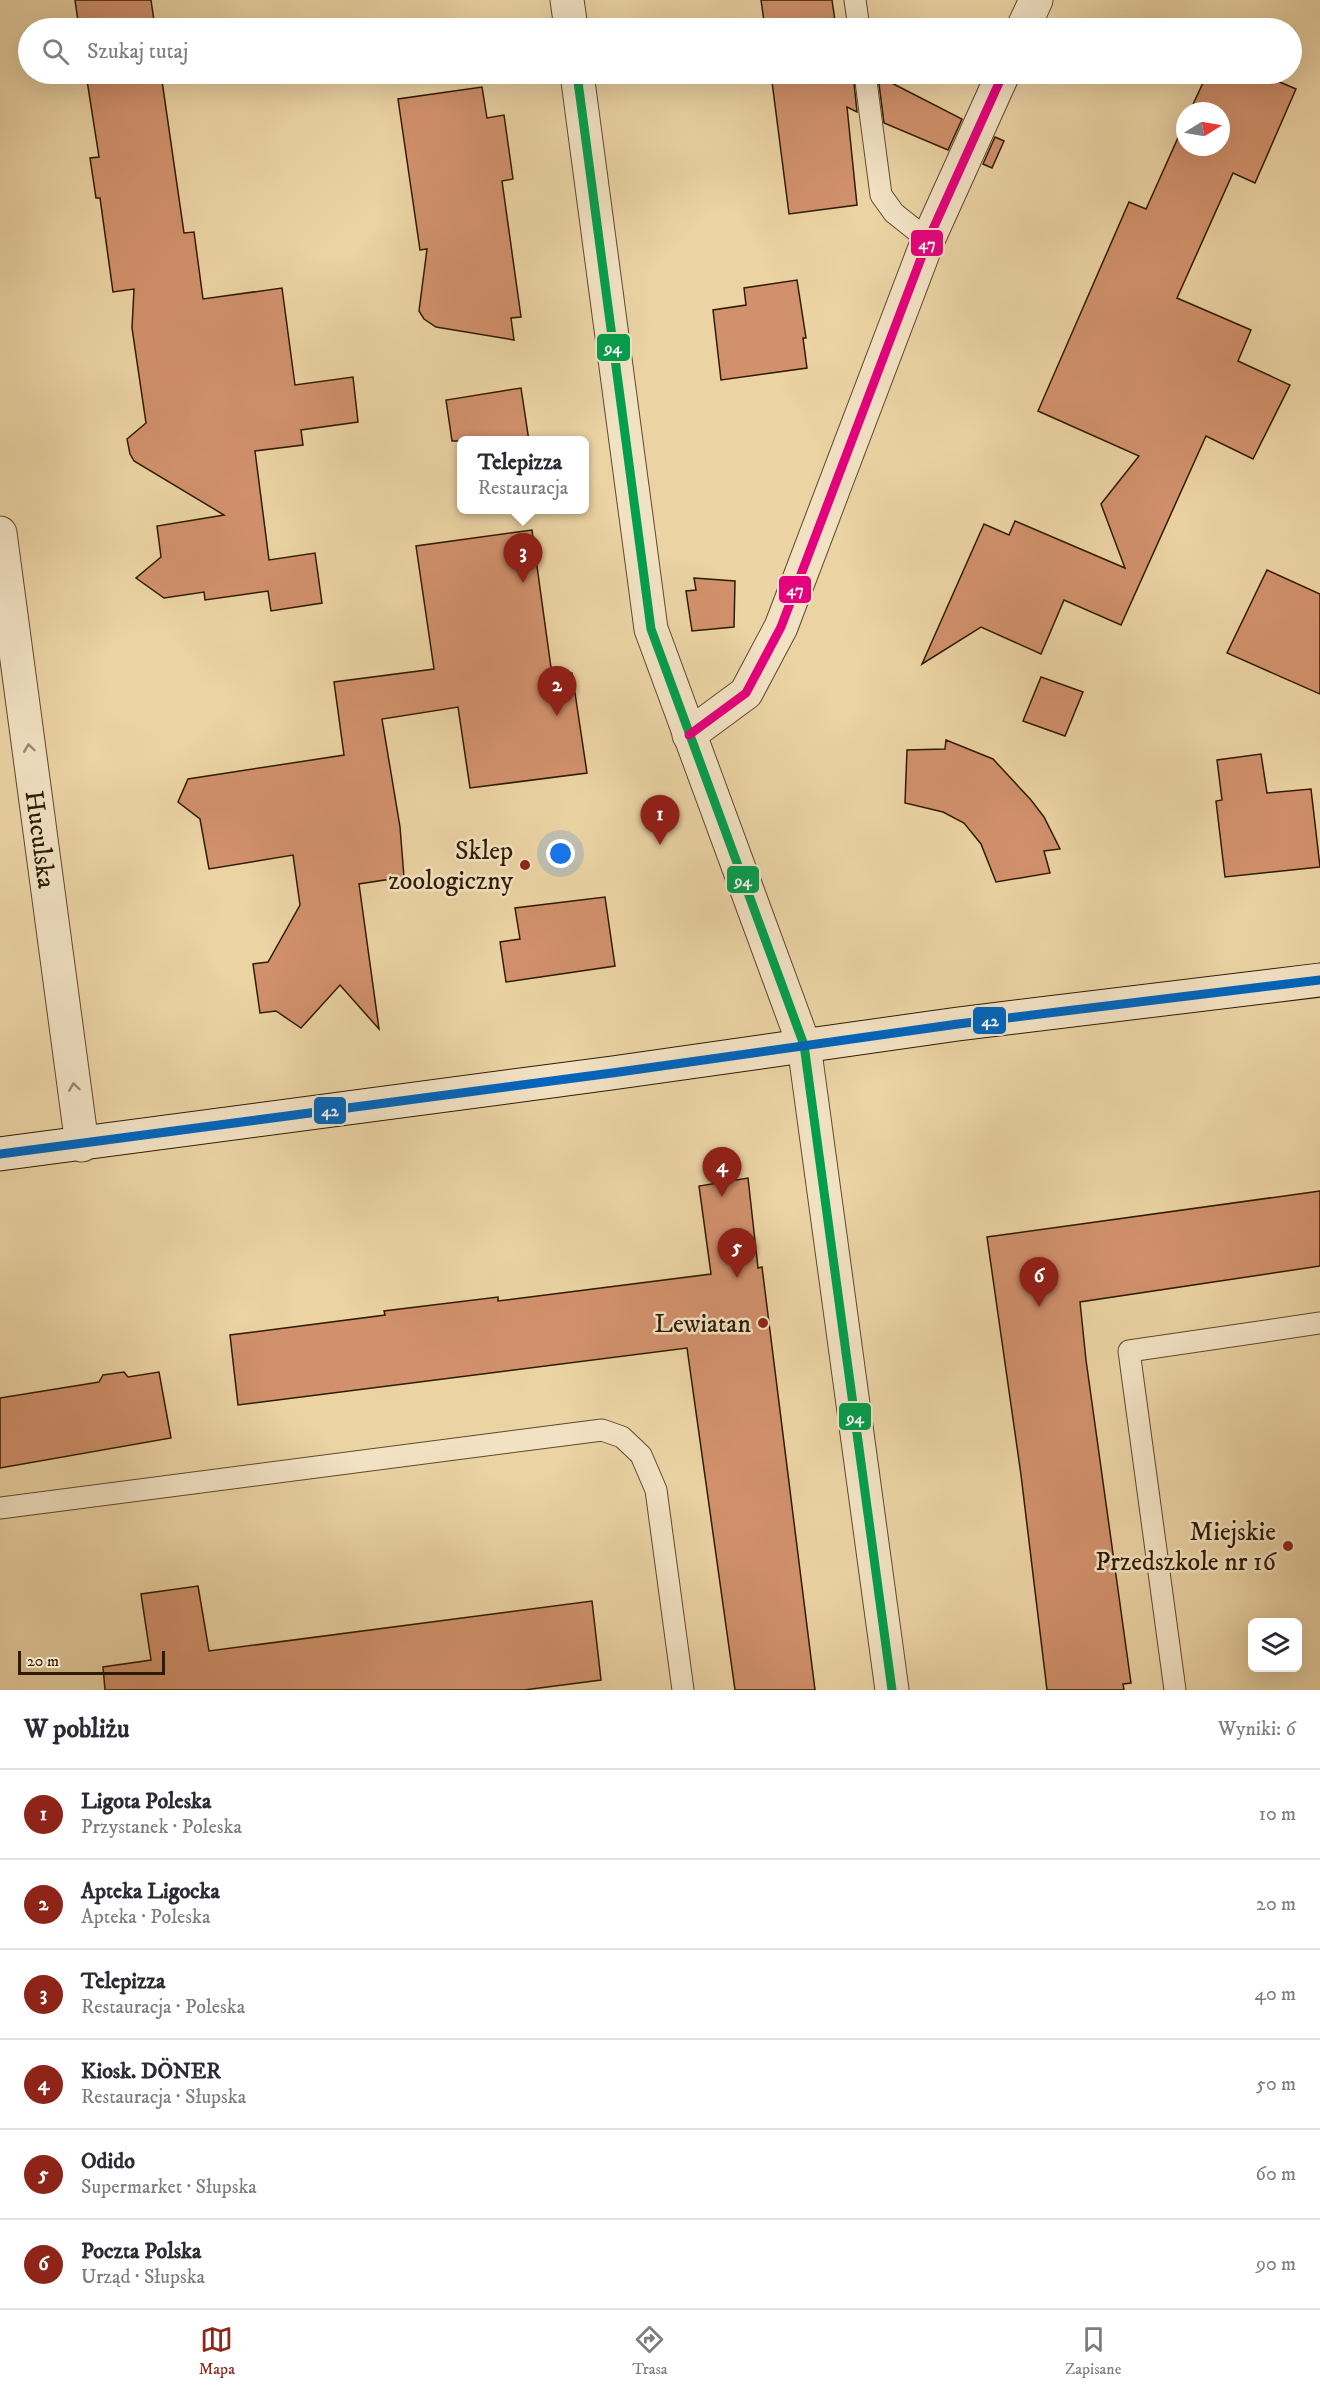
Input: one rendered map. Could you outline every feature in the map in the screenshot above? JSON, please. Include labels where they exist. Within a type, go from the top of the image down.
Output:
[{"type":"street","points":[[567,0],[569,18]]},
{"type":"street","points":[[1028,18],[1036,0]]},
{"type":"street","points":[[578,84],[651,629],[804,1045],[892,1690]]},
{"type":"street","points":[[689,735],[746,693],[781,627],[928,240],[998,84]]},
{"type":"street","name":"Huculska","points":[[0,533],[82,1145]]},
{"type":"street","points":[[0,1154],[82,1145],[957,1023],[1320,980]]},
{"type":"lane","points":[[855,0],[858,18]]},
{"type":"lane","points":[[866,84],[881,195],[894,213],[928,240]]},
{"type":"lane","points":[[1175,1690],[1129,1351],[1320,1323]]},
{"type":"lane","points":[[0,1508],[602,1430],[622,1437],[641,1455],[656,1490],[684,1690]]},
{"type":"building","points":[[75,0],[151,0],[154,18],[78,18]]},
{"type":"building","points":[[761,0],[832,0],[835,18],[764,18]]},
{"type":"building","points":[[88,84],[162,84],[184,233],[194,232],[203,299],[282,288],[295,385],[353,377],[358,422],[301,430],[303,445],[255,451],[269,560],[315,553],[322,603],[271,611],[268,591],[205,600],[204,592],[164,598],[136,578],[161,557],[157,526],[224,515],[134,461],[130,454],[127,439],[146,423],[132,328],[134,289],[113,292],[100,198],[96,198],[90,158],[99,157]]},
{"type":"building","points":[[772,84],[854,84],[857,112],[847,107],[857,205],[789,214]]},
{"type":"building","points":[[879,84],[894,84],[962,119],[948,150],[884,123]]},
{"type":"building","points":[[1202,84],[1284,84],[1296,89],[1255,183],[1233,173],[1177,298],[1251,330],[1238,361],[1290,385],[1253,459],[1206,436],[1121,625],[1064,600],[1041,654],[981,627],[922,664],[984,524],[1009,535],[1015,521],[1125,568],[1101,504],[1139,456],[1038,411],[1129,202],[1146,209],[1176,142],[1176,156],[1230,156],[1230,102],[1194,102]]},
{"type":"building","points":[[482,87],[487,118],[504,115],[513,179],[502,181],[521,317],[511,318],[514,340],[436,327],[424,319],[419,311],[427,249],[420,250],[398,99]]},
{"type":"building","points":[[995,137],[1004,141],[992,168],[983,164]]},
{"type":"building","points":[[797,280],[806,338],[803,338],[807,368],[721,380],[713,310],[746,305],[744,288]]},
{"type":"building","points":[[521,388],[528,436],[457,436],[457,441],[452,441],[446,400]]},
{"type":"building","points":[[532,530],[552,675],[572,673],[587,773],[470,788],[458,707],[382,719],[400,827],[404,877],[359,884],[379,1029],[340,985],[301,1028],[276,1011],[260,1013],[253,964],[268,962],[300,905],[293,855],[209,869],[200,819],[178,802],[188,779],[344,755],[334,682],[434,669],[416,546]]},
{"type":"building","points":[[1267,570],[1320,594],[1320,694],[1227,653]]},
{"type":"building","points":[[694,578],[735,581],[734,627],[692,631],[686,591],[696,590]]},
{"type":"building","points":[[1041,677],[1083,692],[1065,736],[1023,721]]},
{"type":"building","points":[[946,740],[993,759],[1031,800],[1044,817],[1060,849],[1044,851],[1050,873],[996,882],[981,844],[964,823],[943,812],[905,803],[907,750],[945,749]]},
{"type":"building","points":[[1261,754],[1267,793],[1311,789],[1320,867],[1225,877],[1216,801],[1222,800],[1217,760]]},
{"type":"building","points":[[605,897],[615,966],[506,982],[500,942],[520,939],[515,908]]},
{"type":"building","points":[[748,1178],[758,1268],[762,1267],[815,1690],[735,1690],[687,1348],[238,1405],[230,1335],[385,1315],[384,1311],[498,1297],[498,1301],[711,1274],[699,1186]]},
{"type":"building","points":[[1320,1191],[1320,1266],[1080,1302],[1131,1683],[1123,1684],[1124,1690],[1047,1690],[1021,1475],[987,1237]]},
{"type":"building","points":[[124,1372],[128,1377],[159,1372],[171,1438],[0,1468],[0,1398],[99,1382],[103,1375]]},
{"type":"building","points":[[198,1586],[209,1651],[592,1601],[601,1680],[524,1690],[105,1690],[103,1667],[151,1660],[141,1594]]},
{"type":"transit line","name":"94","points":[[578,84],[651,629],[804,1045],[892,1690]]},
{"type":"transit line","name":"47","points":[[689,735],[746,693],[781,627],[928,240],[998,84]]},
{"type":"transit line","name":"42","points":[[0,1154],[612,1073],[958,1024],[1320,980]]},
{"type":"place","name":"Telepizza","points":[[523,583]]},
{"type":"place","name":"Apteka Ligocka","points":[[557,716]]},
{"type":"place","name":"Ligota Poleska","points":[[660,845]]},
{"type":"place","name":"Sklep zoologiczny","points":[[525,865]]},
{"type":"place","name":"Kiosk. DÖNER","points":[[722,1197]]},
{"type":"place","name":"Odido","points":[[737,1278]]},
{"type":"place","name":"Poczta Polska","points":[[1039,1307]]},
{"type":"place","name":"Lewiatan","points":[[763,1323]]},
{"type":"place","name":"Miejskie Przedszkole nr 16","points":[[1288,1546]]}]
